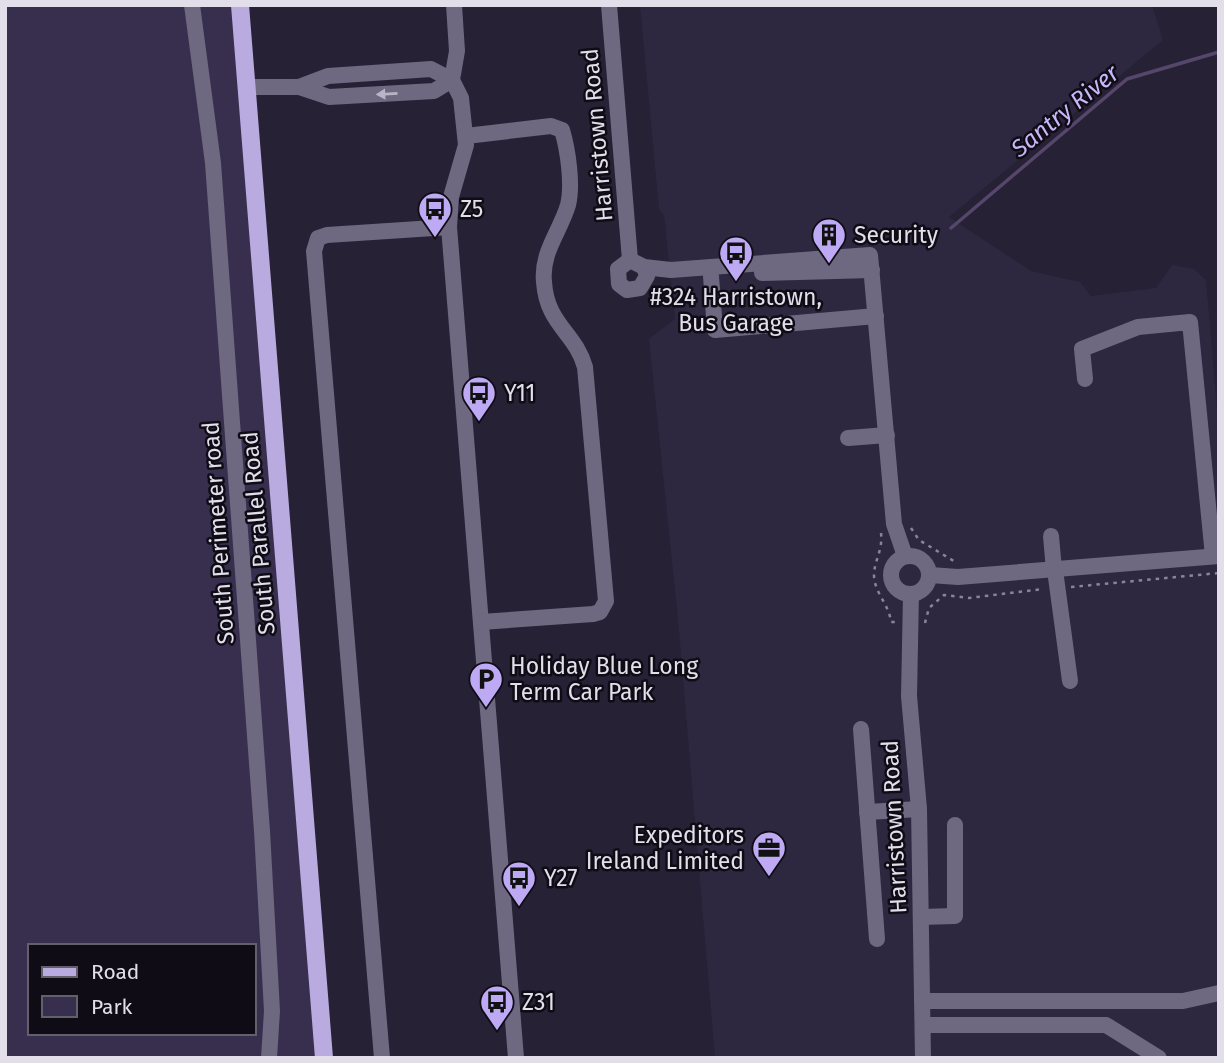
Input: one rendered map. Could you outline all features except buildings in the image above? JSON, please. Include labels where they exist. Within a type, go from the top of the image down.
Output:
[{"type":"main road","name":"South Parallel Road","points":[[240,5],[324,1058]]},
{"type":"street","name":"South Perimeter road","points":[[192,5],[213,163],[262,831],[272,1011],[269,1058]]},
{"type":"street","points":[[454,5],[457,51],[453,80],[461,98],[466,136],[451,197],[449,227],[516,1058]]},
{"type":"street","name":"Harristown Road","points":[[609,5],[640,270]]},
{"type":"street","points":[[246,88],[299,87],[329,97],[434,91],[453,80]]},
{"type":"street","points":[[466,136],[551,126],[562,130],[569,199],[547,250],[543,280],[550,310],[558,326],[580,351],[585,367],[606,601],[600,612],[593,614],[481,622]]},
{"type":"street","points":[[382,1058],[314,251],[318,237],[327,235],[449,227]]},
{"type":"street","points":[[640,270],[871,263]]},
{"type":"street","points":[[640,270],[711,276],[871,263]]},
{"type":"street","points":[[871,263],[894,524],[905,556]]},
{"type":"street","points":[[711,276],[715,330],[876,316]]},
{"type":"street","points":[[930,575],[958,577],[1216,556],[1190,322],[1138,327],[1082,349],[1085,379]]},
{"type":"street","points":[[848,438],[887,435]]},
{"type":"street","points":[[1051,536],[1070,681]]},
{"type":"street","points":[[905,556],[922,559],[930,575],[925,587],[911,594],[899,590],[891,579],[894,565],[905,556]]},
{"type":"street","name":"Harristown Road","points":[[911,594],[909,695],[919,809],[923,1058]]},
{"type":"street","points":[[861,729],[877,939]]},
{"type":"street","points":[[867,812],[919,809]]},
{"type":"street","points":[[921,918],[955,916],[955,825]]},
{"type":"street","points":[[922,1002],[1183,1000],[1219,993]]},
{"type":"street","points":[[923,1025],[1106,1025],[1159,1058]]},
{"type":"path","points":[[884,532],[881,532],[882,552],[875,569],[875,584],[888,606],[891,622],[898,622]]},
{"type":"path","points":[[919,540],[945,559],[957,560],[957,566]]},
{"type":"path","points":[[1063,587],[1219,573]]},
{"type":"path","points":[[958,589],[959,598]]},
{"type":"path","points":[[920,623],[926,623],[929,608],[940,597],[968,598],[1052,589]]},
{"type":"shaded area","points":[[640,5],[1152,5],[1163,40],[949,217],[1031,271],[1080,282],[1091,296],[1156,288],[1172,265],[1194,269],[1206,280],[1219,434],[1219,1058],[715,1058],[678,619],[649,339],[675,319],[664,215],[659,209]]},
{"type":"green space","points":[[5,5],[235,5],[316,1058],[5,1058]]},
{"type":"waterway","name":"Santry River","points":[[951,228],[1127,79],[1219,52]]},
{"type":"place","name":"Z5","points":[[435,239]]},
{"type":"place","name":"Security","points":[[829,265]]},
{"type":"place","name":"#324 Harristown, Bus Garage","points":[[736,283]]},
{"type":"place","name":"Y11","points":[[479,423]]},
{"type":"place","name":"Holiday Blue Long Term Car Park","points":[[486,709]]},
{"type":"place","name":"Expeditors Ireland Limited","points":[[769,878]]},
{"type":"place","name":"Y27","points":[[519,908]]},
{"type":"place","name":"Z31","points":[[497,1032]]}]
